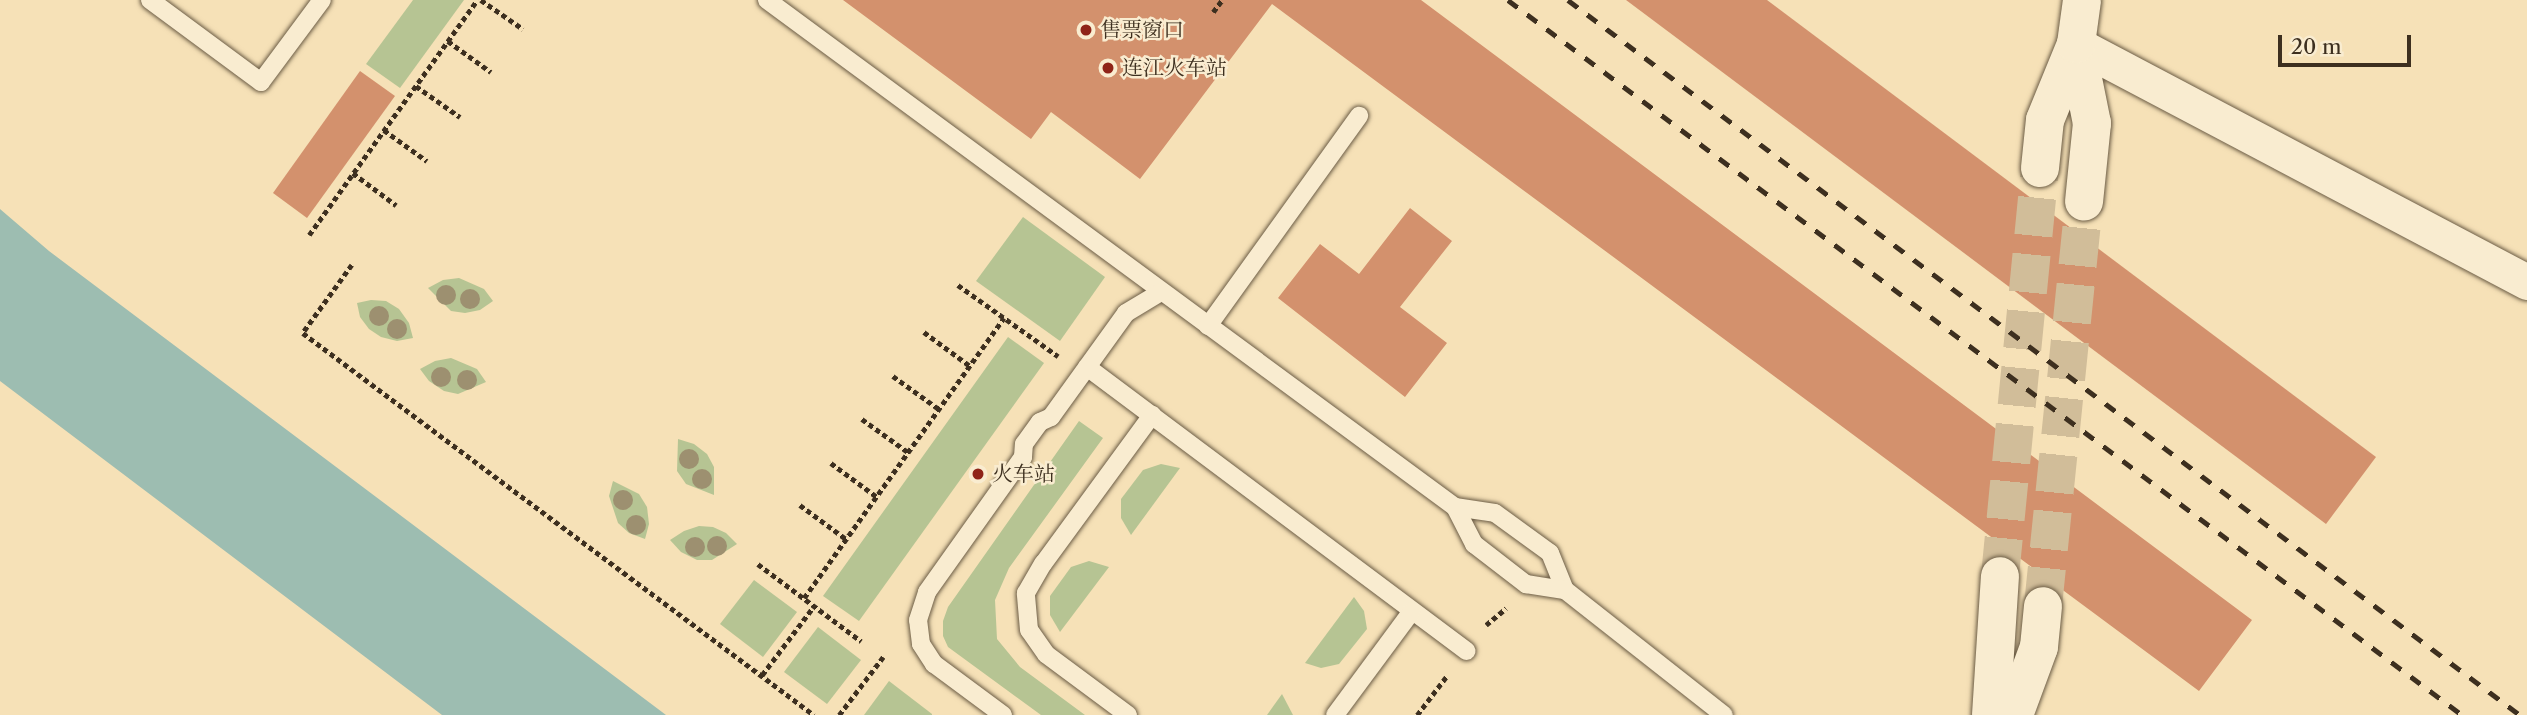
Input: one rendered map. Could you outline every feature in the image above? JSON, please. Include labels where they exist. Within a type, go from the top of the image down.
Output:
[{"type":"street","points":[[2040,168],[2045,120],[2076,44],[2082,0]]},
{"type":"street","points":[[2076,44],[2092,123],[2084,202]]},
{"type":"street","points":[[2076,44],[2527,282]]},
{"type":"street","points":[[1991,715],[2000,576]]},
{"type":"street","points":[[2014,715],[2039,647],[2043,606]]},
{"type":"lane","points":[[150,0],[261,82],[322,0]]},
{"type":"lane","points":[[767,0],[1455,507],[1474,544],[1526,584],[1565,590],[1724,715]]},
{"type":"lane","points":[[1208,326],[1359,116]]},
{"type":"lane","points":[[1003,715],[934,664],[921,644],[918,620],[927,592],[1023,457],[1024,444],[1040,422],[1051,417],[1126,313],[1161,292]]},
{"type":"lane","points":[[1087,366],[1466,651]]},
{"type":"lane","points":[[1128,715],[1046,654],[1029,630],[1027,593],[1043,564],[1152,415]]},
{"type":"lane","points":[[1455,507],[1495,513],[1550,553],[1565,590]]},
{"type":"lane","points":[[1335,715],[1412,611]]},
{"type":"path","points":[[309,234],[479,0],[523,29]]},
{"type":"path","points":[[1213,12],[1222,0]]},
{"type":"path","points":[[448,41],[491,72]]},
{"type":"path","points":[[416,86],[460,117]]},
{"type":"path","points":[[383,130],[427,161]]},
{"type":"path","points":[[353,173],[396,205]]},
{"type":"path","points":[[352,265],[303,333],[814,715]]},
{"type":"path","points":[[958,285],[1061,358]]},
{"type":"path","points":[[804,598],[1004,318]]},
{"type":"path","points":[[924,332],[970,366]]},
{"type":"path","points":[[893,376],[939,410]]},
{"type":"path","points":[[862,419],[908,452]]},
{"type":"path","points":[[831,463],[877,497]]},
{"type":"path","points":[[800,505],[846,539]]},
{"type":"path","points":[[758,564],[861,640]]},
{"type":"path","points":[[762,676],[814,606]]},
{"type":"path","points":[[839,715],[883,657]]},
{"type":"green space","points":[[413,0],[464,0],[400,88],[366,64]]},
{"type":"green space","points":[[1023,217],[1105,277],[1060,341],[976,281]]},
{"type":"green space","points":[[459,278],[484,289],[493,301],[480,310],[465,313],[451,311],[428,288],[443,280]]},
{"type":"green space","points":[[386,301],[399,309],[409,323],[413,338],[397,341],[381,337],[369,329],[360,317],[357,303]]},
{"type":"green space","points":[[1008,337],[1044,363],[859,621],[823,596]]},
{"type":"green space","points":[[451,358],[477,369],[486,382],[458,394],[444,391],[429,381],[420,369],[435,361]]},
{"type":"green space","points":[[1079,421],[1103,438],[1009,568],[995,600],[997,639],[1020,667],[1085,715],[1041,715],[948,647],[943,636],[943,621],[948,607]]},
{"type":"green space","points":[[678,439],[694,444],[707,454],[714,467],[714,495],[686,484],[677,471]]},
{"type":"green space","points":[[1161,464],[1180,468],[1131,535],[1121,518],[1121,499],[1143,470]]},
{"type":"green space","points":[[613,481],[639,494],[647,507],[649,524],[645,539],[629,533],[618,523],[609,496]]},
{"type":"green space","points":[[699,526],[713,527],[726,533],[737,544],[712,560],[697,560],[681,552],[670,540]]},
{"type":"green space","points":[[1089,561],[1109,567],[1060,632],[1050,615],[1050,596],[1071,567]]},
{"type":"green space","points":[[754,580],[797,612],[763,657],[720,624]]},
{"type":"green space","points":[[1354,597],[1364,611],[1367,629],[1339,664],[1321,668],[1305,663]]},
{"type":"green space","points":[[818,627],[861,660],[827,704],[784,672]]},
{"type":"green space","points":[[889,681],[932,714],[932,715],[864,715]]},
{"type":"green space","points":[[1282,694],[1293,715],[1267,715]]},
{"type":"shaded area","points":[[0,209],[49,251],[666,715],[442,715],[0,381]]},
{"type":"building","points":[[843,0],[1421,0],[2252,620],[2199,691],[1272,4],[1140,179],[1051,112],[1031,139]]},
{"type":"building","points":[[1626,0],[1767,0],[2376,457],[2326,524]]},
{"type":"building","points":[[360,71],[395,96],[307,218],[273,193]]},
{"type":"building","points":[[1410,208],[1452,241],[1400,307],[1447,343],[1405,397],[1278,298],[1320,244],[1359,274]]},
{"type":"tunnel","points":[[2000,576],[2040,168]]},
{"type":"tunnel","points":[[2043,606],[2084,202]]},
{"type":"railway","points":[[1508,0],[2462,715]]},
{"type":"railway","points":[[1568,0],[2520,715]]},
{"type":"place","name":"售票窗口","points":[[1086,30]]},
{"type":"place","name":"连江火车站","points":[[1108,68]]},
{"type":"place","name":"火车站","points":[[978,474]]}]
